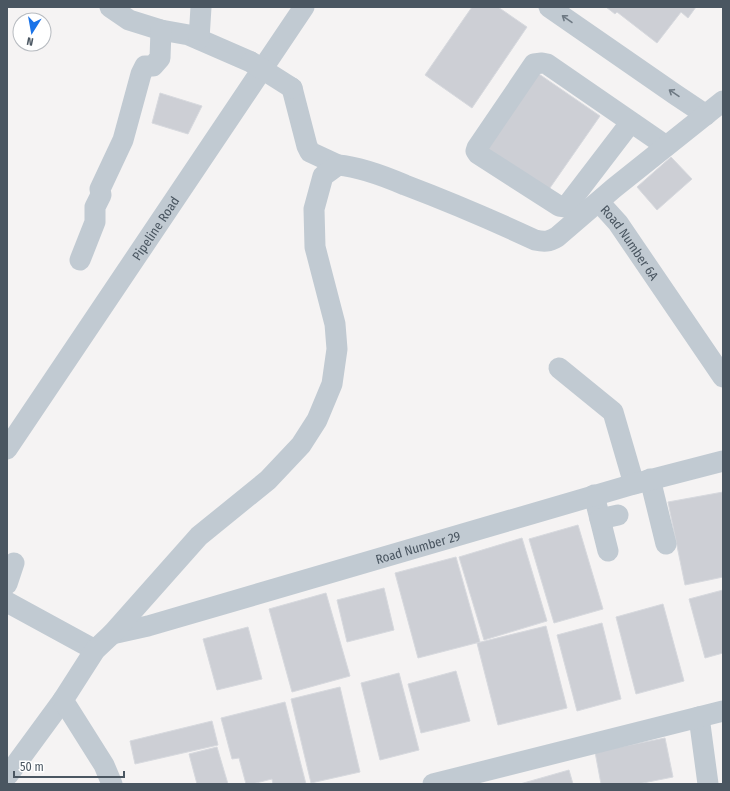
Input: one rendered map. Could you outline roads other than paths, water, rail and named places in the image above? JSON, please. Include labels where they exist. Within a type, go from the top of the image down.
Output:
[{"type":"street","points":[[110,7],[129,20],[161,30],[189,35],[200,39],[251,62],[292,88],[307,146],[310,152],[338,165],[351,166],[400,182],[456,204],[535,240],[543,242],[550,242],[599,202]]},
{"type":"street","points":[[200,39],[202,7]]},
{"type":"street","name":"Pipeline Road","points":[[7,449],[304,7]]},
{"type":"street","points":[[549,7],[706,115]]},
{"type":"street","points":[[80,260],[95,222],[95,207],[101,195],[100,189],[123,140],[141,74],[145,66],[153,66],[160,58],[161,30]]},
{"type":"street","points":[[224,50],[226,63],[253,82]]},
{"type":"street","points":[[631,122],[566,206],[559,206],[478,154],[476,151],[534,64],[538,63],[547,64],[666,146]]},
{"type":"street","name":"Road Number 6A","points":[[723,101],[614,188],[599,202],[618,223],[723,377]]},
{"type":"street","points":[[8,775],[63,700],[95,650],[112,634],[199,536],[268,480],[301,445],[317,420],[332,384],[337,349],[335,324],[315,248],[314,209],[322,176],[338,165]]},
{"type":"street","points":[[559,368],[613,412],[666,544]]},
{"type":"street","name":"Road Number 29","points":[[112,634],[148,626],[594,495],[723,461]]},
{"type":"street","points":[[594,495],[609,517],[608,551]]},
{"type":"street","points":[[7,584],[14,563]]},
{"type":"street","points":[[7,602],[95,650]]},
{"type":"street","points":[[63,700],[104,766],[112,784]]},
{"type":"street","points":[[433,784],[723,711]]},
{"type":"street","points":[[699,717],[708,784]]}]
